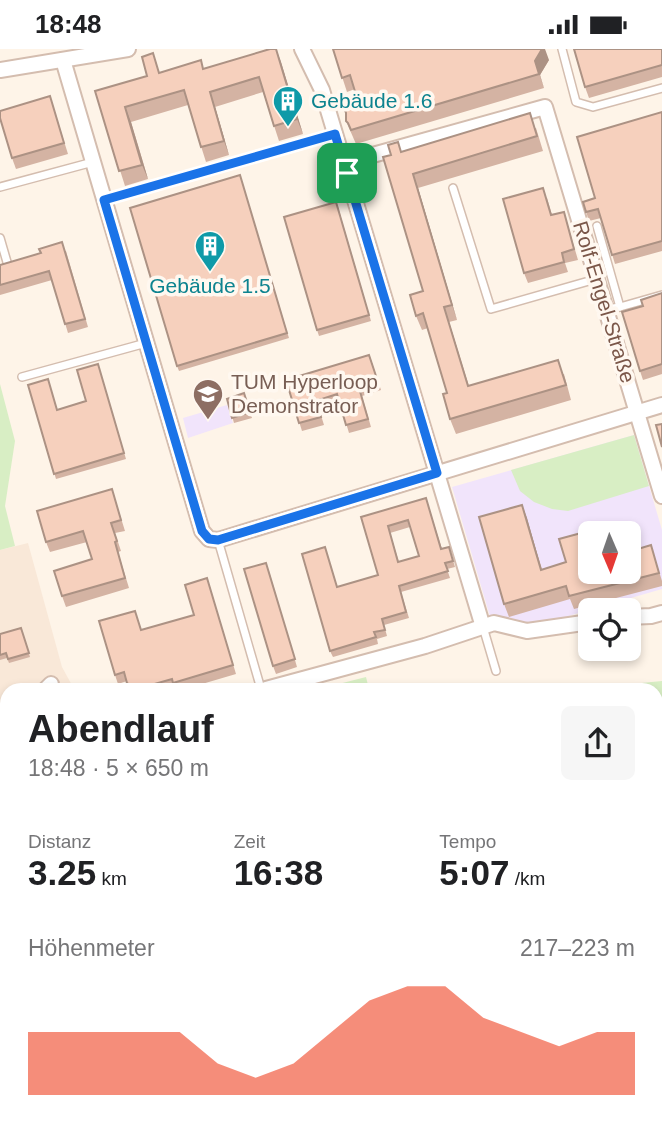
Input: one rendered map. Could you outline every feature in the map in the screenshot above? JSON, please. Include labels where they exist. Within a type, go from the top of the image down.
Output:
[{"type":"street","points":[[0,70],[128,49]]},
{"type":"street","points":[[302,49],[322,90],[483,627]]},
{"type":"street","points":[[63,60],[146,343],[211,538],[662,405]]},
{"type":"street","name":"Rolf-Engel-Straße","points":[[344,163],[545,107],[597,279],[613,308],[637,412],[662,496]]},
{"type":"street","points":[[641,616],[662,613]]},
{"type":"street","points":[[289,683],[425,646],[494,623],[527,631],[578,624]]},
{"type":"lane","points":[[562,49],[576,102],[593,107],[662,88]]},
{"type":"lane","points":[[104,200],[335,134]]},
{"type":"lane","points":[[0,187],[93,162]]},
{"type":"lane","points":[[453,188],[491,309],[597,279]]},
{"type":"lane","points":[[597,226],[613,308],[662,295]]},
{"type":"lane","points":[[0,238],[7,262]]},
{"type":"lane","points":[[22,377],[146,343]]},
{"type":"lane","points":[[211,538],[259,683]]},
{"type":"lane","points":[[483,627],[496,671]]},
{"type":"shaded area","name":"TUM Hyperloop Demonstrator","points":[[227,405],[233,423],[188,438],[183,418]]},
{"type":"shaded area","points":[[634,435],[662,530],[662,589],[631,598],[578,598],[578,613],[527,628],[491,620],[452,487]]},
{"type":"shaded area","points":[[28,543],[62,667],[71,683],[0,683],[0,550]]},
{"type":"green space","points":[[0,384],[15,441],[5,506],[15,546],[0,550]]},
{"type":"green space","points":[[634,435],[649,486],[568,511],[552,509],[534,502],[520,491],[511,470]]},
{"type":"green space","points":[[366,677],[368,683],[342,683]]},
{"type":"building","name":"Gebäude 1.6","points":[[276,49],[297,119],[274,126],[259,77],[210,92],[224,141],[201,147],[184,90],[125,107],[142,165],[119,171],[95,91],[147,76],[142,57],[153,53],[159,73],[201,60],[203,69]]},
{"type":"building","points":[[333,49],[542,49],[535,61],[539,74],[351,130],[342,102],[357,98],[350,75],[342,78]]},
{"type":"building","points":[[574,49],[662,49],[662,65],[585,87]]},
{"type":"building","points":[[50,96],[64,143],[12,158],[0,111]]},
{"type":"building","points":[[662,112],[662,241],[612,255],[598,209],[586,212],[583,202],[595,198],[577,137]]},
{"type":"building","points":[[530,113],[537,136],[413,174],[452,305],[444,307],[468,386],[558,360],[566,385],[450,419],[443,394],[447,393],[423,313],[416,316],[410,295],[423,291],[383,157],[391,155],[388,145],[398,142],[401,152]]},
{"type":"building","name":"Gebäude 1.5","points":[[240,175],[287,333],[177,366],[130,208]]},
{"type":"building","points":[[543,188],[551,215],[564,212],[574,249],[562,253],[564,262],[524,273],[503,199]]},
{"type":"building","points":[[336,202],[369,315],[317,330],[284,217]]},
{"type":"building","points":[[62,242],[85,319],[65,324],[49,271],[0,285],[0,265],[41,253],[39,249]]},
{"type":"building","points":[[662,293],[662,364],[640,371],[622,312],[643,306],[641,300]]},
{"type":"building","points":[[369,355],[378,382],[359,388],[368,419],[346,425],[337,394],[316,401],[321,417],[299,423],[286,380]]},
{"type":"building","points":[[98,364],[124,453],[54,474],[28,385],[48,379],[57,410],[86,401],[77,370]]},
{"type":"building","points":[[244,393],[250,412],[232,418],[227,399]]},
{"type":"building","points":[[662,424],[662,447],[656,425]]},
{"type":"building","points":[[112,489],[121,520],[111,523],[125,578],[62,596],[54,571],[92,559],[83,531],[46,542],[37,511]]},
{"type":"building","points":[[426,498],[441,549],[449,547],[453,561],[445,563],[448,571],[399,586],[406,612],[382,619],[385,630],[374,632],[376,637],[330,651],[302,554],[325,547],[337,587],[378,575],[361,517]],"holes":[[[408,520],[419,556],[398,562],[388,526]]]},
{"type":"building","points":[[522,505],[541,570],[566,562],[559,539],[578,534],[578,585],[612,585],[569,596],[566,586],[504,604],[479,517]]},
{"type":"building","points":[[651,545],[659,573],[641,578],[641,548]]},
{"type":"building","points":[[266,563],[295,659],[273,666],[244,569]]},
{"type":"building","points":[[207,578],[233,665],[173,683],[172,679],[158,683],[127,683],[124,672],[115,675],[99,621],[135,611],[141,630],[194,615],[185,585]]},
{"type":"building","points":[[21,628],[29,653],[8,659],[6,653],[0,655],[0,634]]},
{"type":"place","name":"Gebäude 1.6","points":[[288,128]]},
{"type":"place","name":"Gebäude 1.5","points":[[210,273]]},
{"type":"place","name":"TUM Hyperloop Demonstrator","points":[[208,421]]},
{"type":"route","points":[[335,134],[347,173],[437,473],[218,540],[209,539],[202,531],[104,200],[335,134]]}]
